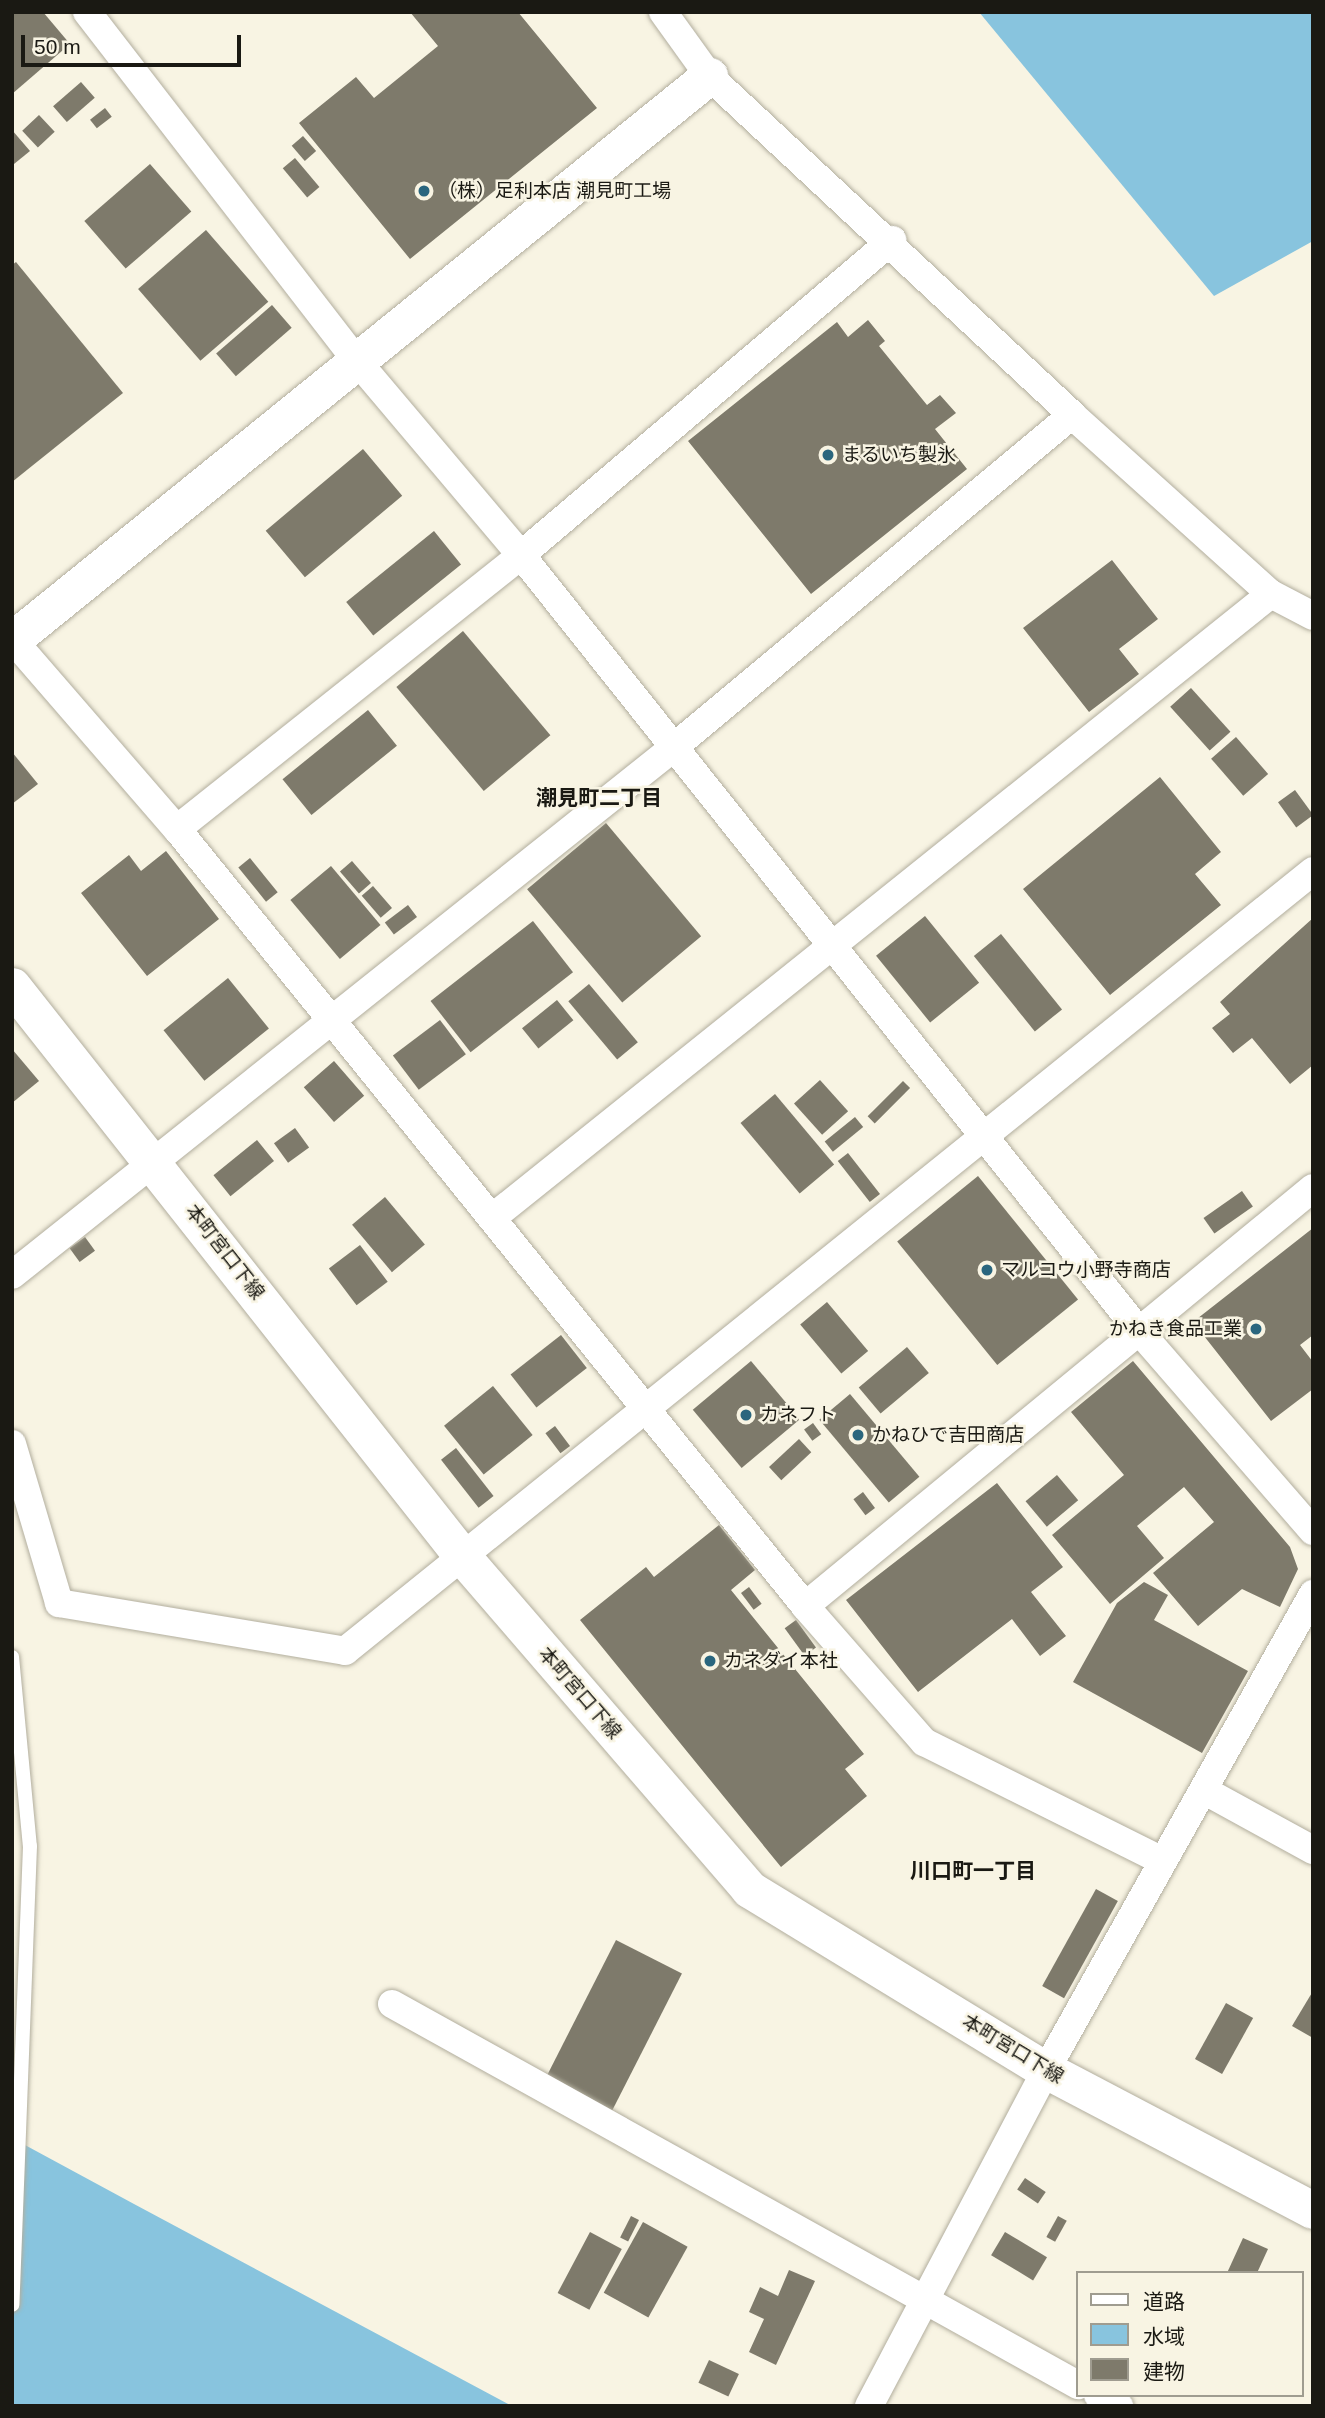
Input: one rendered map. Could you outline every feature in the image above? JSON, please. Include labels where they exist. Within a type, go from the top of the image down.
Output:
[{"type":"street","points":[[87,12],[357,361],[521,555],[1139,1331],[1313,1531]]},
{"type":"street","points":[[663,12],[709,76],[892,240],[1072,415],[1271,593],[1313,616]]},
{"type":"street","points":[[709,76],[13,640],[177,830],[805,1606],[924,1742],[1161,1860]]},
{"type":"street","points":[[177,830],[521,555],[892,240]]},
{"type":"street","points":[[12,1275],[673,748],[1072,415]]},
{"type":"street","points":[[492,1218],[835,947],[1271,593]]},
{"type":"street","points":[[12,1444],[59,1603],[345,1651],[1313,871]]},
{"type":"street","name":"本町宮口下線","points":[[12,986],[154,1161],[462,1556],[749,1889],[1046,2070],[1313,2210]]},
{"type":"street","points":[[805,1606],[1313,1188]]},
{"type":"street","points":[[869,2406],[1046,2070],[1161,1860],[1207,1792],[1313,1594]]},
{"type":"street","points":[[1207,1792],[1313,1850]]},
{"type":"street","points":[[392,2004],[924,2305],[1076,2384]]},
{"type":"street","points":[[1102,2397],[1119,2406]]},
{"type":"lane","points":[[12,1657],[30,1846],[12,2305]]},
{"type":"water","points":[[979,12],[1313,12],[1313,241],[1214,296]]},
{"type":"water","points":[[12,2138],[134,2204],[512,2406],[12,2406]]},
{"type":"building","points":[[12,12],[43,12],[70,44],[12,94]]},
{"type":"building","name":"（株）足利本店 潮見町工場","points":[[410,12],[518,12],[597,108],[410,259],[299,123],[356,77],[374,98],[438,46]]},
{"type":"building","points":[[81,82],[95,98],[67,122],[53,106]]},
{"type":"building","points":[[105,108],[112,117],[97,128],[90,120]]},
{"type":"building","points":[[39,115],[55,132],[38,148],[22,131]]},
{"type":"building","points":[[12,130],[30,151],[14,164],[12,162]]},
{"type":"building","points":[[303,136],[316,151],[305,161],[292,146]]},
{"type":"building","points":[[295,158],[319,187],[307,197],[283,168]]},
{"type":"building","points":[[150,164],[191,212],[126,269],[84,221]]},
{"type":"building","points":[[206,230],[268,302],[200,361],[138,289]]},
{"type":"building","points":[[16,262],[123,393],[12,482],[12,265]]},
{"type":"building","points":[[272,305],[292,328],[236,376],[216,354]]},
{"type":"building","name":"まるいち製氷","points":[[868,320],[885,341],[879,346],[927,405],[940,395],[956,413],[935,429],[967,469],[811,594],[688,441],[837,322],[848,337]]},
{"type":"building","points":[[363,449],[402,496],[305,577],[266,531]]},
{"type":"building","points":[[434,531],[461,564],[373,636],[346,602]]},
{"type":"building","points":[[1112,560],[1158,619],[1119,649],[1139,674],[1089,712],[1023,628]]},
{"type":"building","points":[[463,631],[550,735],[484,791],[396,687]]},
{"type":"building","points":[[1191,688],[1230,732],[1210,751],[1170,707]]},
{"type":"building","points":[[368,710],[397,746],[311,815],[283,779]]},
{"type":"building","points":[[1236,737],[1268,774],[1243,796],[1211,759]]},
{"type":"building","points":[[12,752],[38,784],[12,804]]},
{"type":"building","points":[[1160,777],[1221,852],[1195,874],[1221,905],[1110,995],[1023,889]]},
{"type":"building","points":[[1295,790],[1313,815],[1296,827],[1278,802]]},
{"type":"building","points":[[606,823],[701,936],[622,1003],[527,889]]},
{"type":"building","points":[[166,851],[219,919],[147,976],[81,893],[129,855],[141,871]]},
{"type":"building","points":[[250,858],[278,892],[266,902],[238,867]]},
{"type":"building","points":[[352,861],[371,883],[359,893],[340,871]]},
{"type":"building","points":[[331,866],[380,925],[340,959],[290,900]]},
{"type":"building","points":[[373,886],[392,908],[381,918],[362,896]]},
{"type":"building","points":[[408,905],[417,917],[394,934],[385,922]]},
{"type":"building","points":[[925,916],[979,983],[930,1022],[876,956]]},
{"type":"building","points":[[1313,918],[1313,1065],[1290,1084],[1252,1038],[1233,1053],[1212,1028],[1230,1014],[1220,1002]]},
{"type":"building","points":[[533,921],[573,972],[471,1052],[431,1001]]},
{"type":"building","points":[[1001,934],[1062,1009],[1035,1031],[974,956]]},
{"type":"building","points":[[228,978],[269,1029],[204,1081],[163,1030]]},
{"type":"building","points":[[589,984],[638,1042],[617,1060],[568,1001]]},
{"type":"building","points":[[557,1000],[573,1020],[538,1049],[522,1028]]},
{"type":"building","points":[[440,1020],[466,1054],[419,1090],[393,1056]]},
{"type":"building","points":[[12,1049],[39,1081],[12,1103]]},
{"type":"building","points":[[334,1061],[364,1096],[334,1122],[304,1087]]},
{"type":"building","points":[[820,1080],[848,1111],[822,1135],[794,1103]]},
{"type":"building","points":[[903,1081],[910,1088],[875,1123],[868,1116]]},
{"type":"building","points":[[775,1094],[834,1164],[800,1193],[741,1123]]},
{"type":"building","points":[[855,1117],[863,1127],[833,1152],[825,1142]]},
{"type":"building","points":[[295,1128],[309,1147],[288,1163],[274,1143]]},
{"type":"building","points":[[257,1140],[274,1161],[230,1196],[213,1175]]},
{"type":"building","points":[[848,1153],[880,1194],[870,1202],[838,1161]]},
{"type":"building","name":"マルコウ小野寺商店","points":[[978,1176],[1078,1300],[997,1365],[897,1241]]},
{"type":"building","points":[[1242,1191],[1253,1207],[1214,1234],[1203,1218]]},
{"type":"building","points":[[385,1197],[425,1244],[392,1272],[352,1225]]},
{"type":"building","name":"かねき食品工業","points":[[1313,1228],[1313,1335],[1300,1345],[1313,1362],[1313,1389],[1271,1421],[1193,1322]]},
{"type":"building","points":[[85,1237],[95,1251],[80,1262],[70,1248]]},
{"type":"building","points":[[360,1245],[388,1282],[357,1305],[329,1268]]},
{"type":"building","points":[[827,1302],[868,1351],[841,1374],[800,1324]]},
{"type":"building","points":[[561,1335],[587,1368],[536,1407],[511,1374]]},
{"type":"building","points":[[907,1347],[929,1373],[881,1414],[859,1387]]},
{"type":"building","name":"カネフト","points":[[751,1361],[800,1419],[742,1468],[693,1410]]},
{"type":"building","points":[[1133,1361],[1290,1547],[1298,1569],[1280,1607],[1242,1589],[1198,1626],[1153,1573],[1214,1522],[1184,1487],[1137,1526],[1164,1558],[1110,1604],[1052,1535],[1124,1475],[1071,1412]]},
{"type":"building","points":[[493,1386],[533,1435],[484,1475],[444,1426]]},
{"type":"building","name":"かねひで吉田商店","points":[[850,1394],[919,1477],[889,1502],[819,1420]]},
{"type":"building","points":[[813,1423],[821,1434],[812,1441],[804,1429]]},
{"type":"building","points":[[555,1426],[570,1446],[560,1453],[545,1433]]},
{"type":"building","points":[[799,1439],[811,1452],[781,1480],[769,1467]]},
{"type":"building","points":[[456,1448],[494,1496],[479,1508],[441,1460]]},
{"type":"building","points":[[1057,1475],[1078,1500],[1047,1527],[1026,1501]]},
{"type":"building","points":[[997,1483],[1063,1567],[1031,1592],[1066,1636],[1040,1656],[1012,1619],[918,1692],[846,1600]]},
{"type":"building","points":[[863,1492],[875,1508],[865,1515],[853,1499]]},
{"type":"building","points":[[719,1525],[755,1570],[731,1590],[864,1754],[845,1769],[867,1796],[781,1867],[580,1620],[646,1567],[654,1577]]},
{"type":"building","points":[[1144,1582],[1168,1595],[1154,1620],[1248,1671],[1202,1753],[1073,1682],[1117,1603]]},
{"type":"building","points":[[749,1587],[762,1604],[754,1610],[741,1593]]},
{"type":"building","points":[[796,1620],[816,1648],[805,1656],[785,1628]]},
{"type":"building","points":[[1096,1889],[1118,1901],[1064,1998],[1042,1986]]},
{"type":"building","points":[[616,1940],[682,1974],[611,2113],[545,2080]]},
{"type":"building","points":[[1313,1991],[1313,2038],[1292,2026]]},
{"type":"building","points":[[1226,2003],[1253,2018],[1222,2074],[1195,2059]]},
{"type":"building","points":[[1025,2178],[1046,2192],[1038,2204],[1017,2190]]},
{"type":"building","points":[[631,2216],[639,2220],[628,2241],[620,2237]]},
{"type":"building","points":[[1058,2216],[1067,2221],[1055,2242],[1046,2237]]},
{"type":"building","points":[[643,2222],[688,2247],[648,2318],[604,2293]]},
{"type":"building","points":[[590,2232],[622,2249],[589,2310],[558,2293]]},
{"type":"building","points":[[1005,2232],[1047,2257],[1033,2280],[991,2255]]},
{"type":"building","points":[[1243,2238],[1268,2249],[1258,2271],[1228,2271]]},
{"type":"building","points":[[789,2270],[815,2281],[776,2365],[749,2352],[764,2319],[749,2312],[760,2287],[778,2296]]},
{"type":"building","points":[[709,2360],[739,2374],[728,2397],[698,2383]]},
{"type":"place","name":"（株）足利本店 潮見町工場","points":[[424,191]]},
{"type":"place","name":"まるいち製氷","points":[[828,455]]},
{"type":"place","name":"マルコウ小野寺商店","points":[[987,1270]]},
{"type":"place","name":"かねき食品工業","points":[[1256,1329]]},
{"type":"place","name":"カネフト","points":[[746,1415]]},
{"type":"place","name":"かねひで吉田商店","points":[[858,1435]]},
{"type":"place","name":"カネダイ本社","points":[[710,1661]]},
{"type":"district","name":"潮見町二丁目","points":[[599,798]]},
{"type":"district","name":"川口町一丁目","points":[[973,1871]]}]
